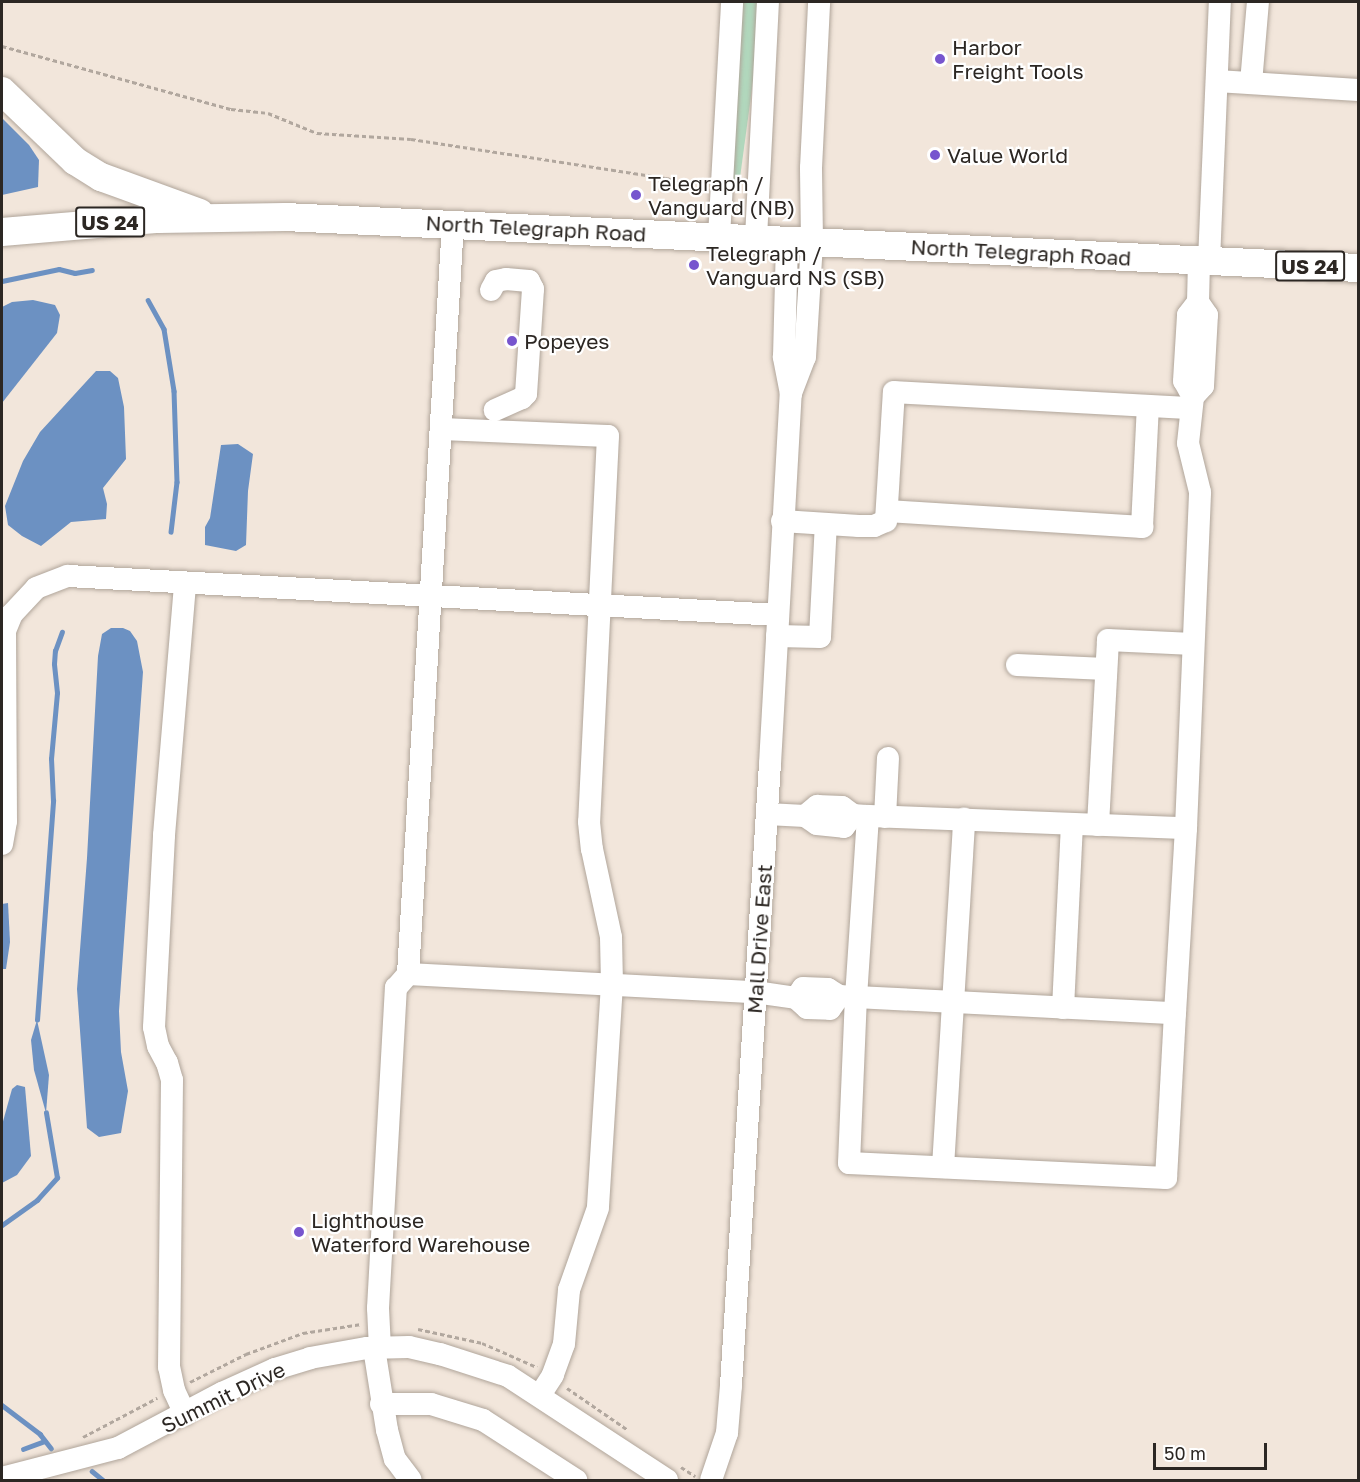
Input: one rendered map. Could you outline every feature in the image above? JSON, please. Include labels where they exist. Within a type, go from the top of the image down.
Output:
[{"type":"main road","points":[[2,91],[53,143],[84,167],[127,188],[154,195],[208,216]]},
{"type":"main road","name":"North Telegraph Road","points":[[2,232],[208,216],[453,224],[1359,268]]},
{"type":"street","points":[[719,237],[732,2]]},
{"type":"street","points":[[756,238],[768,2]]},
{"type":"street","name":"Mall Drive East","points":[[711,1480],[727,1433],[731,1385],[791,394],[805,357],[800,240],[812,168],[819,2]]},
{"type":"street","points":[[888,758],[869,816],[848,997],[849,1163],[1166,1178],[1186,828],[1200,492],[1188,444],[1192,403],[1184,381],[1188,315],[1197,302],[1204,261],[1217,81],[1220,2]]},
{"type":"street","points":[[1251,83],[1258,2]]},
{"type":"street","points":[[1217,81],[1359,90]]},
{"type":"street","points":[[411,1480],[396,1459],[381,1404],[377,1348],[396,988],[408,974],[453,224]]},
{"type":"street","points":[[491,290],[496,281],[506,279],[529,281],[533,289],[526,394],[495,410]]},
{"type":"street","points":[[782,521],[874,525],[886,521],[894,392],[1148,406],[1192,403]]},
{"type":"street","points":[[887,511],[1142,527],[1148,406]]},
{"type":"street","points":[[441,429],[608,436],[589,822],[592,849],[611,937],[612,984],[598,1208],[569,1290],[564,1344],[546,1386]]},
{"type":"street","points":[[2,844],[6,821],[5,631],[12,614],[36,588],[68,576],[601,606],[777,626],[820,638],[826,524]]},
{"type":"street","points":[[185,583],[164,835],[154,1027],[158,1046],[172,1080],[169,1367],[174,1389],[185,1414]]},
{"type":"street","points":[[1098,825],[1108,640],[1193,644]]},
{"type":"street","points":[[1017,665],[1106,669]]},
{"type":"street","points":[[767,814],[805,816],[817,806],[842,807],[869,816],[1186,828]]},
{"type":"street","points":[[943,1167],[964,819]]},
{"type":"street","points":[[1063,1008],[1072,824]]},
{"type":"street","points":[[408,974],[755,992],[796,998],[807,1008],[830,1010],[848,997],[1175,1013]]},
{"type":"street","name":"Summit Drive","points":[[2,1478],[118,1448],[222,1393],[275,1369],[310,1358],[377,1348],[409,1347],[476,1364],[508,1376],[546,1386],[671,1472]]},
{"type":"street","points":[[381,1404],[431,1404],[483,1420],[576,1480]]},
{"type":"path","points":[[2,46],[231,109],[268,113],[317,133],[411,140],[667,178],[701,192]]},
{"type":"path","points":[[75,1442],[91,1431],[246,1354],[303,1333],[362,1324],[379,1325]]},
{"type":"path","points":[[412,1328],[482,1343],[531,1363],[546,1386],[638,1437]]},
{"type":"path","points":[[671,1472],[701,1480]]},
{"type":"green space","points":[[741,2],[758,2],[754,74],[739,185],[735,187],[732,185]]},
{"type":"water","points":[[2,118],[29,145],[39,160],[38,187],[2,195]]},
{"type":"water","points":[[33,300],[55,305],[60,315],[57,333],[2,403],[2,307],[12,302]]},
{"type":"water","points":[[96,371],[110,371],[118,378],[124,407],[126,459],[103,488],[107,504],[106,519],[71,522],[41,546],[8,525],[5,506],[23,461],[40,432]]},
{"type":"water","points":[[238,444],[253,454],[248,491],[246,545],[236,551],[205,545],[205,527],[210,518],[221,445]]},
{"type":"water","points":[[111,628],[123,628],[130,631],[137,641],[143,672],[119,1011],[121,1052],[128,1091],[121,1133],[99,1137],[87,1128],[77,989],[98,656],[102,634]]},
{"type":"water","points":[[8,903],[10,942],[6,969],[2,969],[2,904]]},
{"type":"water","points":[[37,1020],[49,1075],[46,1113],[34,1070],[31,1040]]},
{"type":"water","points":[[17,1085],[25,1087],[31,1156],[17,1175],[2,1183],[2,1125],[12,1089]]},
{"type":"waterway","points":[[2,281],[59,269],[75,273],[92,270]]},
{"type":"waterway","points":[[148,300],[164,329],[174,391],[177,482],[171,532]]},
{"type":"waterway","points":[[37,1020],[53,801],[51,759],[57,693],[54,664],[55,651],[62,632]]},
{"type":"waterway","points":[[2,1225],[37,1200],[57,1178],[46,1113]]},
{"type":"waterway","points":[[2,1405],[40,1434],[51,1448]]},
{"type":"waterway","points":[[23,1449],[45,1441]]},
{"type":"waterway","points":[[92,1471],[103,1480]]},
{"type":"place","name":"Harbor Freight Tools","points":[[940,59]]},
{"type":"place","name":"Value World","points":[[935,155]]},
{"type":"place","name":"Telegraph / Vanguard (NB)","points":[[636,195]]},
{"type":"place","name":"Telegraph / Vanguard NS (SB)","points":[[694,265]]},
{"type":"place","name":"Popeyes","points":[[512,341]]},
{"type":"place","name":"Lighthouse Waterford Warehouse","points":[[299,1232]]}]
